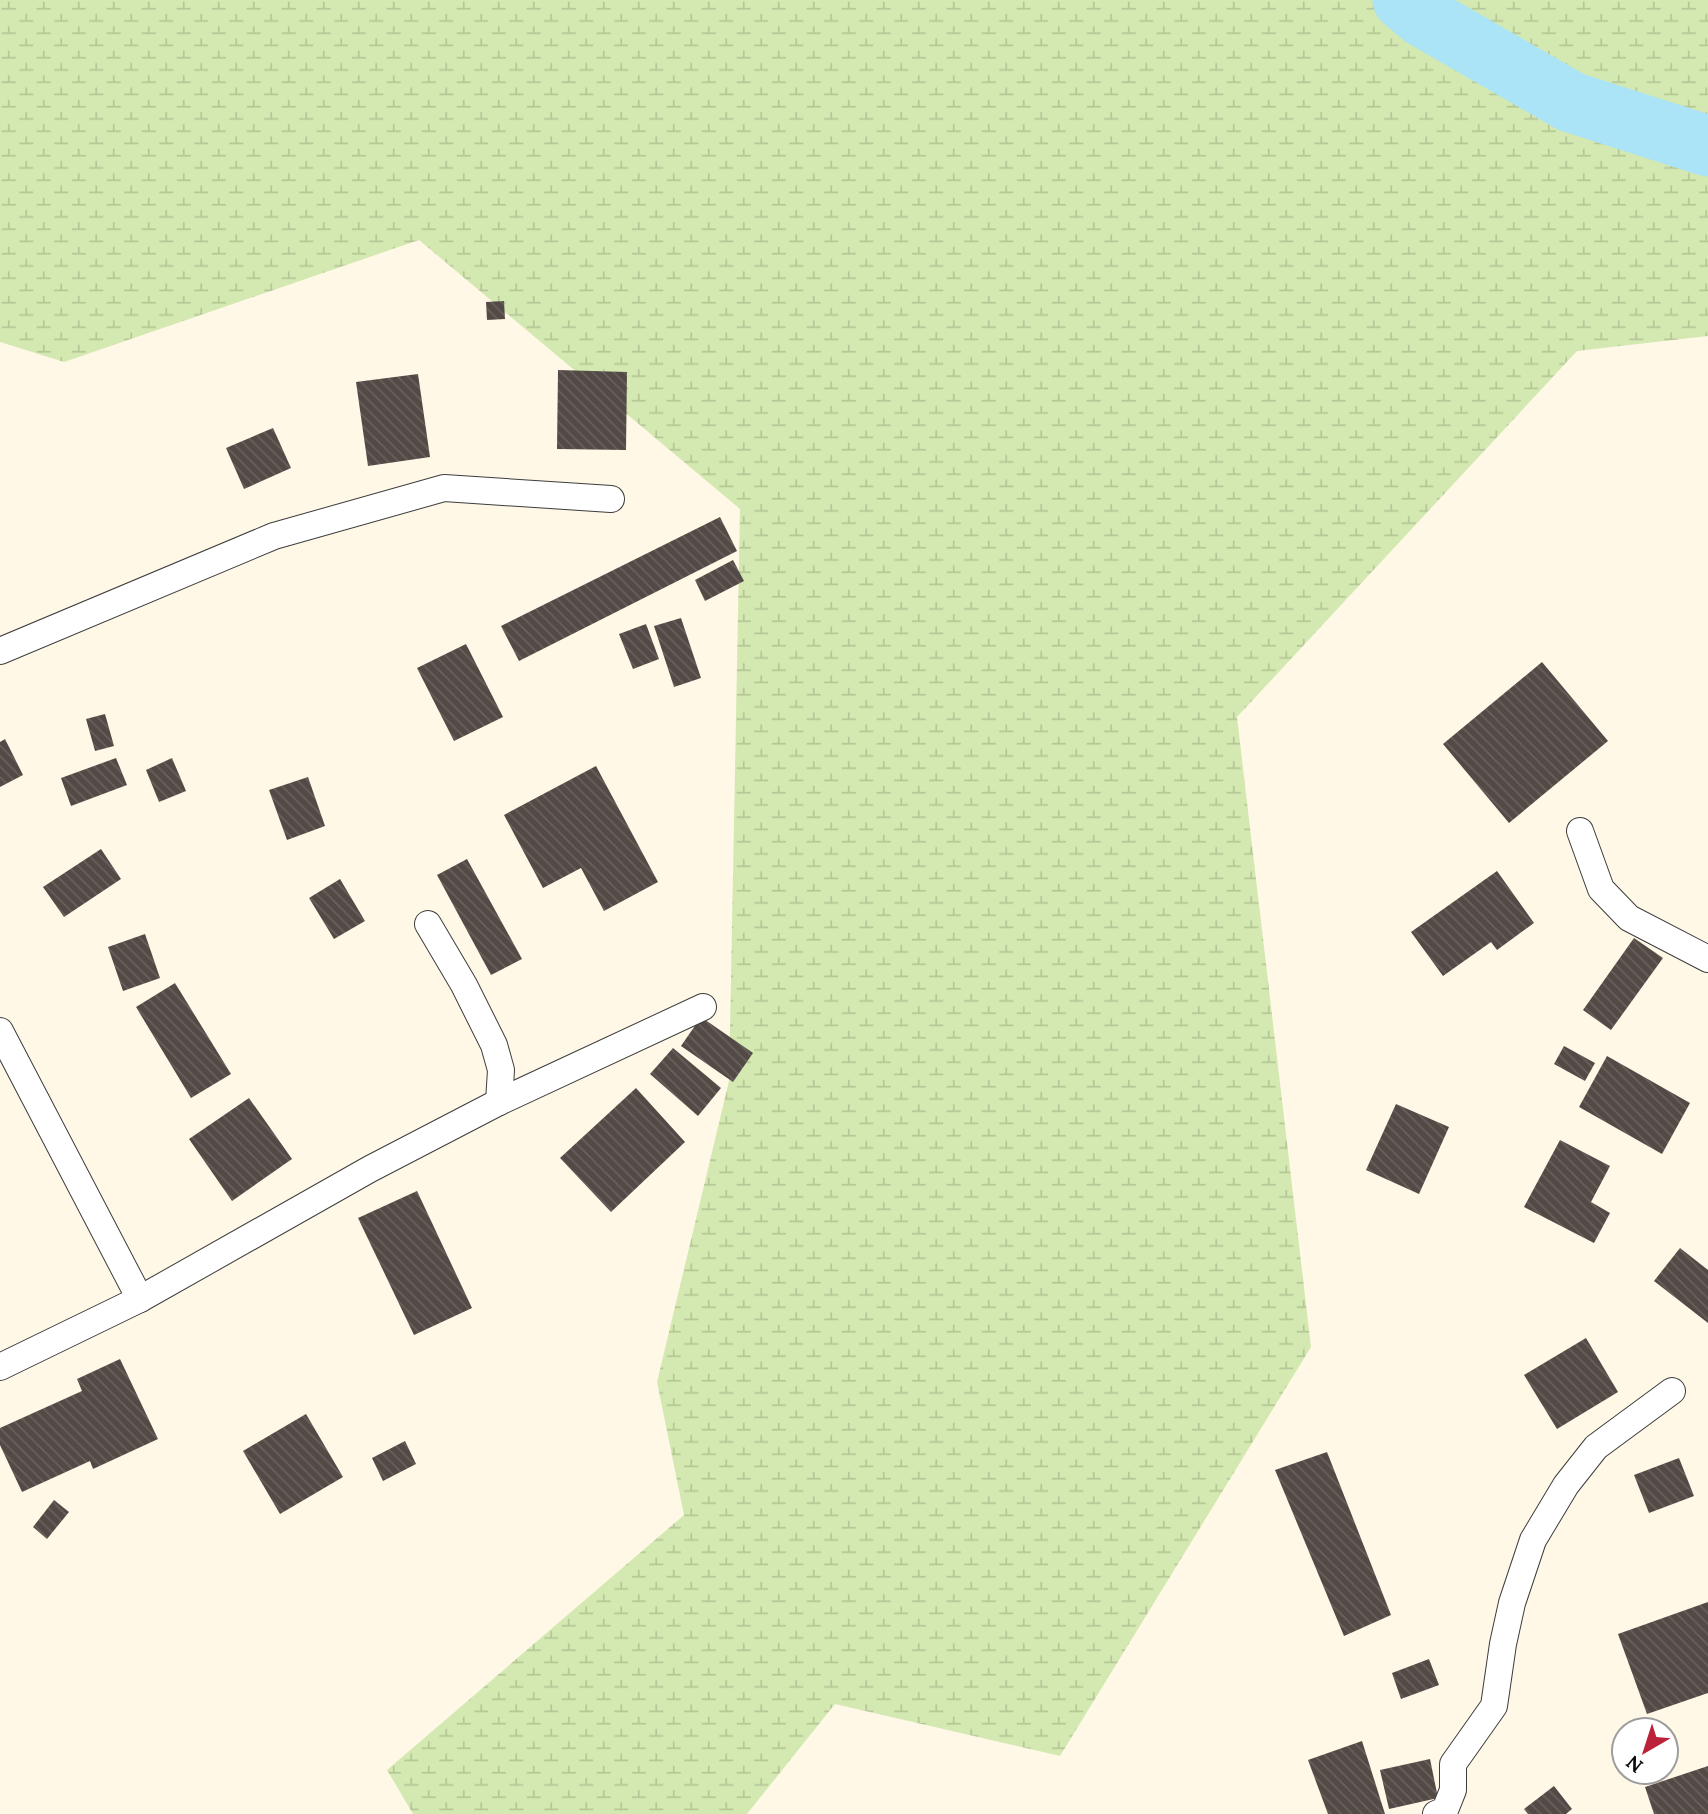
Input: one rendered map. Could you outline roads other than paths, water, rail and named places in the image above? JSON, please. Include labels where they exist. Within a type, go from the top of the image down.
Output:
[{"type":"street","points":[[0,651],[274,536],[443,488],[611,499]]},
{"type":"street","points":[[1580,831],[1601,890],[1629,918],[1708,959]]},
{"type":"street","points":[[428,924],[464,985],[494,1045],[501,1070],[499,1102]]},
{"type":"street","points":[[0,1367],[140,1299],[370,1169],[499,1102],[703,1007]]},
{"type":"street","points":[[0,1031],[140,1299]]},
{"type":"street","points":[[1436,1814],[1445,1810],[1453,1790],[1453,1764],[1494,1706],[1512,1603],[1534,1540],[1566,1485],[1596,1447],[1672,1391]]},
{"type":"waterway","points":[[1403,0],[1422,16],[1571,102],[1708,146]]}]
